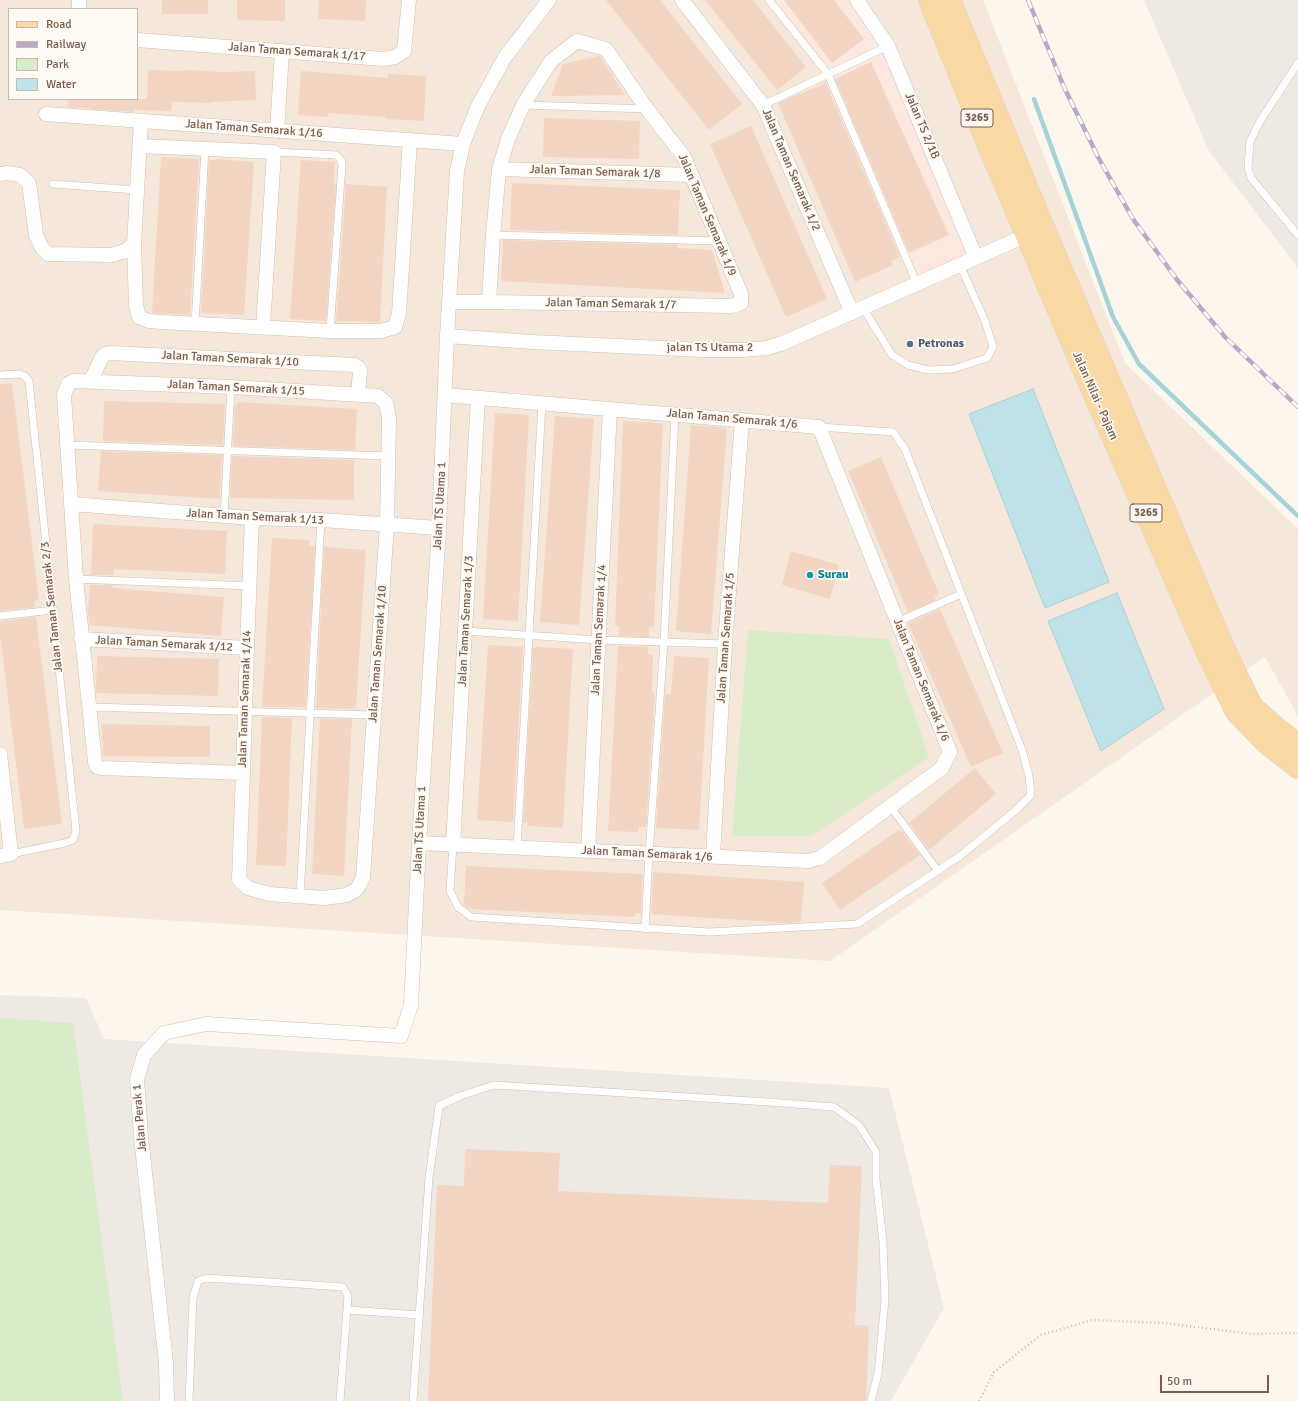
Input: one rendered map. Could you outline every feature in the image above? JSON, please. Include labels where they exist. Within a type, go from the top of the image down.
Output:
[{"type":"main road","name":"Jalan Nilai - Pajam","points":[[929,0],[1224,648],[1252,706],[1298,744]]},
{"type":"main road","name":"Jalan Nilai - Pajam","points":[[950,0],[1088,381],[1207,653],[1236,712],[1266,743],[1298,768]]},
{"type":"street","name":"Jalan Taman Semarak 1/17","points":[[138,40],[383,59],[395,57],[404,51],[409,0]]},
{"type":"street","name":"Jalan TS Utama 1","points":[[401,1036],[411,1005],[419,843],[439,528],[447,336],[457,171],[463,144],[477,108],[505,57],[549,0]]},
{"type":"street","name":"Jalan Taman Semarak 1/2","points":[[682,0],[763,105],[857,310]]},
{"type":"street","name":"Jalan TS 2/1B","points":[[857,0],[888,46],[976,258]]},
{"type":"street","name":"Jalan Taman Semarak 1/9","points":[[489,302],[499,169],[508,139],[523,105],[551,61],[577,41],[606,49],[647,109],[684,157],[690,175],[741,294],[741,303],[732,306]]},
{"type":"street","points":[[276,131],[282,51]]},
{"type":"street","name":"Jalan Taman Semarak 1/16","points":[[46,114],[463,144]]},
{"type":"street","points":[[141,121],[134,244],[136,305],[139,317],[149,321],[161,322],[330,331],[381,331],[395,327],[399,314],[410,140]]},
{"type":"street","points":[[140,146],[274,152],[263,327]]},
{"type":"street","name":"Jalan Taman Semarak 1/8","points":[[499,169],[690,175]]},
{"type":"street","points":[[0,174],[7,173],[20,175],[29,183],[36,235],[42,248],[48,254],[112,255],[125,251],[134,244]]},
{"type":"street","name":"jalan TS Utama 2","points":[[447,336],[625,346],[742,350],[767,348],[784,343],[1035,232]]},
{"type":"street","name":"Jalan Taman Semarak 1/7","points":[[450,302],[732,306]]},
{"type":"street","name":"Jalan Taman Semarak 1/10","points":[[90,382],[102,356],[105,354],[118,354],[354,365],[358,366],[360,371],[358,394]]},
{"type":"street","name":"Jalan Taman Semarak 1/15","points":[[67,445],[64,395],[68,384],[74,381],[231,387],[378,396],[386,402],[389,418]]},
{"type":"street","name":"Jalan Taman Semarak 1/6","points":[[419,843],[808,861],[820,858],[942,768],[950,752],[819,427],[445,395]]},
{"type":"street","name":"Jalan Taman Semarak 1/3","points":[[453,845],[478,398]]},
{"type":"street","name":"Jalan Taman Semarak 1/4","points":[[588,851],[610,409]]},
{"type":"street","name":"Jalan Taman Semarak 1/10","points":[[300,896],[324,898],[347,895],[357,889],[363,878],[386,524],[389,418]]},
{"type":"street","name":"Jalan Taman Semarak 1/5","points":[[713,856],[725,644],[742,420]]},
{"type":"street","points":[[67,445],[81,639],[95,762],[97,767],[243,773]]},
{"type":"street","name":"Jalan Taman Semarak 1/13","points":[[71,504],[252,518],[321,520],[439,528]]},
{"type":"street","name":"Jalan Taman Semarak 1/14","points":[[252,518],[239,880],[248,888],[269,894],[300,896]]},
{"type":"street","name":"Jalan Taman Semarak 1/12","points":[[81,639],[247,648]]},
{"type":"street","points":[[0,754],[6,855]]},
{"type":"street","name":"Jalan Perak 1","points":[[167,1401],[166,1363],[141,1137],[137,1079],[144,1055],[164,1033],[206,1024],[401,1036]]},
{"type":"lane","points":[[769,0],[828,74],[917,284]]},
{"type":"lane","points":[[763,105],[888,46]]},
{"type":"lane","points":[[1298,63],[1256,129],[1250,142],[1248,168],[1250,178],[1298,236]]},
{"type":"lane","points":[[523,105],[647,109]]},
{"type":"lane","points":[[195,324],[205,149]]},
{"type":"lane","points":[[274,152],[336,156],[341,160],[342,165],[330,331]]},
{"type":"lane","points":[[53,184],[137,190]]},
{"type":"lane","points":[[493,235],[719,242]]},
{"type":"lane","points":[[857,310],[892,355],[908,365],[928,370],[953,369],[987,358],[993,347],[985,321],[960,265]]},
{"type":"lane","name":"Jalan Taman Semarak 2/3","points":[[0,375],[19,374],[25,376],[29,381],[76,831],[72,840],[65,843],[6,855]]},
{"type":"lane","points":[[224,516],[231,387]]},
{"type":"lane","points":[[517,848],[542,403]]},
{"type":"lane","points":[[646,929],[649,854],[664,642],[675,414]]},
{"type":"lane","points":[[453,845],[450,891],[458,906],[471,917],[709,932],[857,924],[960,856],[1016,810],[1031,795],[1029,776],[1022,750],[905,449],[893,432],[819,427]]},
{"type":"lane","points":[[67,445],[388,456]]},
{"type":"lane","points":[[300,896],[321,520]]},
{"type":"lane","points":[[76,579],[250,586]]},
{"type":"lane","points":[[898,622],[961,594]]},
{"type":"lane","points":[[0,616],[53,610]]},
{"type":"lane","points":[[465,631],[598,640],[725,644]]},
{"type":"lane","points":[[89,708],[374,715]]},
{"type":"lane","points":[[890,806],[938,871]]},
{"type":"lane","points":[[413,1401],[429,1178],[439,1106],[460,1096],[494,1085],[761,1101],[834,1107],[859,1125],[876,1152],[876,1179],[883,1242],[885,1300],[878,1374],[871,1401]]},
{"type":"lane","points":[[190,1401],[193,1298],[198,1282],[208,1278],[343,1287],[348,1296],[340,1401]]},
{"type":"lane","points":[[347,1310],[420,1315]]},
{"type":"path","points":[[981,1401],[981,1397],[994,1372],[1041,1335],[1092,1320],[1164,1323],[1252,1334],[1298,1333]]},
{"type":"shaded area","points":[[0,0],[983,0],[1125,363],[1298,529],[1298,716],[1265,657],[830,961],[0,910]]},
{"type":"shaded area","points":[[767,0],[852,0],[889,48],[977,259],[918,288],[826,74]]},
{"type":"shaded area","points":[[1144,0],[1298,0],[1298,268],[1209,151]]},
{"type":"shaded area","points":[[0,995],[86,998],[104,1039],[889,1088],[944,1308],[891,1401],[0,1401]]},
{"type":"green space","points":[[748,630],[889,639],[929,757],[811,836],[732,836]]},
{"type":"green space","points":[[0,1018],[73,1023],[123,1401],[0,1401]]},
{"type":"water","points":[[1033,389],[1109,582],[1045,608],[969,414]]},
{"type":"water","points":[[1117,593],[1164,709],[1101,751],[1048,621]]},
{"type":"building","points":[[162,0],[208,0],[208,14],[162,14]]},
{"type":"building","points":[[237,0],[285,0],[285,21],[237,20]]},
{"type":"building","points":[[319,0],[366,0],[365,21],[318,19]]},
{"type":"building","points":[[606,0],[660,0],[742,104],[709,130]]},
{"type":"building","points":[[705,0],[753,0],[806,67],[777,90]]},
{"type":"building","points":[[784,0],[834,0],[864,39],[832,63]]},
{"type":"building","points":[[600,56],[625,95],[551,96],[563,64]]},
{"type":"building","points":[[871,62],[949,235],[909,253],[835,79]]},
{"type":"building","points":[[148,70],[223,72],[255,71],[256,100],[211,103],[172,102],[171,111],[134,110],[134,112],[67,107],[68,100],[147,99]]},
{"type":"building","points":[[301,71],[388,78],[388,74],[426,76],[424,121],[329,113],[328,117],[298,115]]},
{"type":"building","points":[[826,83],[900,257],[891,261],[893,265],[855,282],[778,103]]},
{"type":"building","points":[[544,118],[640,121],[639,159],[543,157]]},
{"type":"building","points":[[751,126],[827,299],[786,317],[710,144]]},
{"type":"building","points":[[161,157],[199,159],[190,315],[152,313]]},
{"type":"building","points":[[216,159],[254,162],[244,315],[201,313],[209,160]]},
{"type":"building","points":[[301,160],[335,162],[334,183],[336,184],[326,321],[290,319]]},
{"type":"building","points":[[512,183],[680,190],[678,235],[510,230]]},
{"type":"building","points":[[346,184],[387,187],[380,322],[336,321]]},
{"type":"building","points":[[503,240],[677,245],[677,248],[712,250],[725,293],[501,281]]},
{"type":"building","points":[[12,383],[39,600],[34,601],[35,607],[0,611],[0,384]]},
{"type":"building","points":[[104,401],[225,404],[223,445],[103,441]]},
{"type":"building","points":[[238,402],[357,409],[355,450],[233,446],[235,404],[238,404]]},
{"type":"building","points":[[495,413],[529,415],[518,621],[483,619]]},
{"type":"building","points":[[555,416],[594,419],[579,625],[540,622]]},
{"type":"building","points":[[623,421],[663,423],[654,627],[649,627],[649,637],[619,636],[619,626],[615,626]]},
{"type":"building","points":[[691,425],[727,428],[711,634],[676,631]]},
{"type":"building","points":[[101,451],[222,455],[220,499],[98,491]]},
{"type":"building","points":[[232,456],[354,460],[354,500],[230,498]]},
{"type":"building","points":[[881,457],[939,594],[934,596],[936,600],[908,612],[848,471]]},
{"type":"building","points":[[93,524],[227,531],[225,574],[114,569],[113,575],[91,575]]},
{"type":"building","points":[[272,538],[309,540],[309,546],[315,547],[306,707],[262,707]]},
{"type":"building","points":[[324,547],[366,550],[356,707],[353,707],[353,709],[316,708]]},
{"type":"building","name":"Surau","points":[[791,551],[839,565],[830,599],[782,585]]},
{"type":"building","points":[[90,585],[113,585],[112,588],[224,597],[221,636],[89,625],[88,611]]},
{"type":"building","points":[[940,609],[1003,753],[971,767],[908,623]]},
{"type":"building","points":[[36,617],[62,824],[24,829],[0,634],[0,621]]},
{"type":"building","points":[[488,645],[523,647],[513,822],[477,820]]},
{"type":"building","points":[[618,646],[648,647],[648,654],[653,655],[652,693],[655,693],[646,827],[639,827],[638,832],[608,831]]},
{"type":"building","points":[[533,648],[573,649],[563,828],[527,826],[527,823],[523,823]]},
{"type":"building","points":[[97,656],[219,659],[218,696],[96,693]]},
{"type":"building","points":[[674,656],[709,658],[699,830],[656,828],[665,694],[671,694]]},
{"type":"building","points":[[262,717],[292,718],[286,866],[256,865]]},
{"type":"building","points":[[320,718],[352,719],[344,876],[312,874]]},
{"type":"building","points":[[102,724],[210,726],[210,757],[103,756]]},
{"type":"building","points":[[975,768],[996,794],[929,850],[909,823]]},
{"type":"building","points":[[900,829],[920,855],[840,910],[822,883]]},
{"type":"building","points":[[466,866],[643,874],[641,914],[635,913],[635,917],[469,909],[464,905]]},
{"type":"building","points":[[653,872],[804,882],[801,922],[787,923],[651,914]]},
{"type":"building","points":[[465,1149],[560,1153],[558,1191],[828,1203],[830,1165],[862,1166],[855,1325],[869,1326],[866,1401],[428,1401],[437,1185],[464,1186]]},
{"type":"waterway","points":[[1034,99],[1113,317],[1139,364],[1298,516]]},
{"type":"railway","points":[[1028,0],[1064,87],[1098,157],[1133,219],[1178,281],[1226,338],[1298,407]]},
{"type":"place","name":"Petronas","points":[[910,344]]},
{"type":"place","name":"Surau","points":[[810,575]]}]
